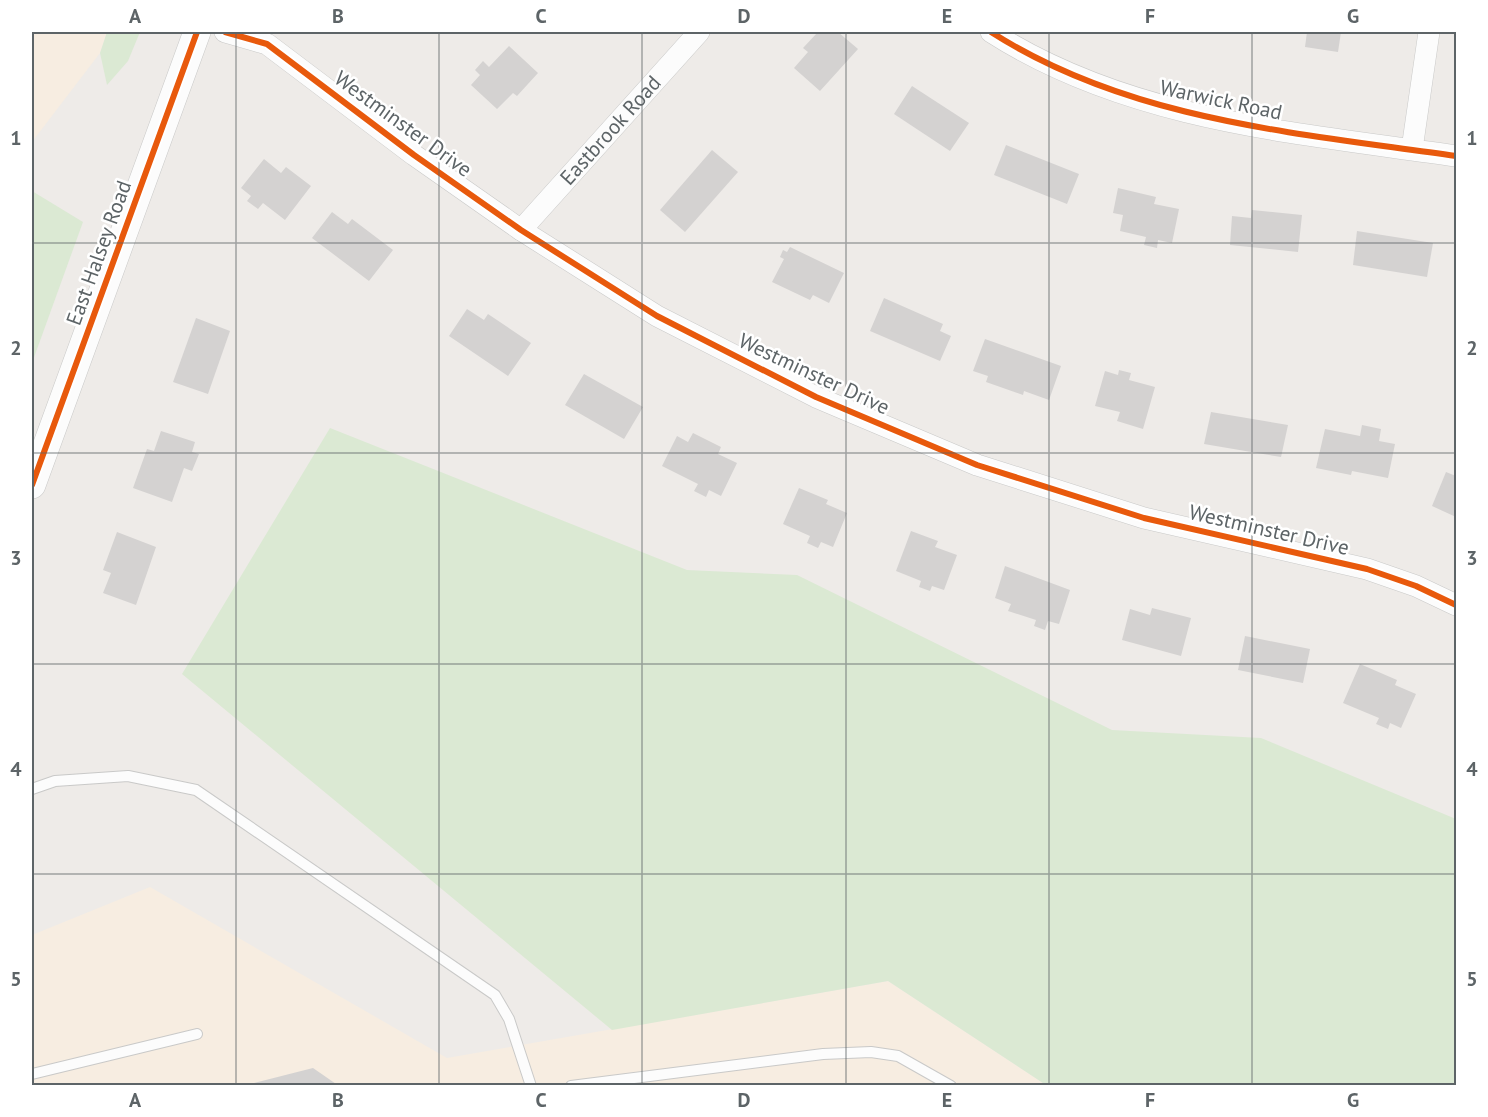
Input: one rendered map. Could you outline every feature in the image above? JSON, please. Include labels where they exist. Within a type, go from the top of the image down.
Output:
[{"type":"street","name":"East Halsey Road","points":[[32,485],[197,32]]},
{"type":"street","name":"Westminster Drive","points":[[225,32],[267,44],[414,155],[521,230],[668,321],[816,397],[977,465],[1144,518],[1366,569],[1416,586],[1456,605]]},
{"type":"street","name":"Eastbrook Road","points":[[521,230],[699,32]]},
{"type":"street","name":"Warwick Road","points":[[991,32],[1060,69],[1125,94],[1191,114],[1242,125],[1456,156]]},
{"type":"street","points":[[1412,149],[1429,32]]},
{"type":"lane","points":[[32,789],[55,781],[128,776],[196,790],[495,995],[509,1019],[531,1086]]},
{"type":"lane","points":[[32,1074],[197,1034]]},
{"type":"lane","points":[[571,1086],[823,1054],[871,1052],[898,1056],[951,1086]]},
{"type":"shaded area","points":[[32,32],[107,32],[100,53],[32,142]]},
{"type":"shaded area","points":[[150,887],[447,1058],[888,981],[1046,1085],[32,1086],[32,935]]},
{"type":"green space","points":[[107,32],[140,32],[128,61],[107,85],[100,53]]},
{"type":"green space","points":[[32,191],[83,222],[32,363]]},
{"type":"green space","points":[[330,428],[687,570],[797,575],[1112,730],[1261,738],[1456,819],[1456,1085],[1046,1085],[888,981],[612,1030],[182,674]]},
{"type":"building","points":[[818,32],[838,32],[858,49],[820,91],[794,68],[808,52],[803,48]]},
{"type":"building","points":[[1307,32],[1341,32],[1338,52],[1305,47]]},
{"type":"building","points":[[509,46],[538,73],[517,96],[513,93],[497,109],[471,85],[480,75],[475,70],[483,61],[489,67]]},
{"type":"building","points":[[912,86],[969,123],[950,151],[894,114]]},
{"type":"building","points":[[1006,145],[1079,174],[1067,204],[994,175]]},
{"type":"building","points":[[712,150],[738,172],[685,232],[660,210]]},
{"type":"building","points":[[264,159],[281,173],[286,167],[311,186],[285,220],[263,203],[258,209],[247,201],[251,196],[241,188]]},
{"type":"building","points":[[1118,188],[1156,197],[1154,204],[1179,209],[1172,243],[1158,240],[1157,248],[1144,245],[1146,237],[1120,231],[1123,215],[1113,213]]},
{"type":"building","points":[[1252,210],[1302,215],[1298,252],[1230,245],[1232,216],[1251,218]]},
{"type":"building","points":[[332,212],[348,224],[352,219],[393,250],[369,281],[312,238]]},
{"type":"building","points":[[1357,231],[1433,243],[1427,277],[1353,265]]},
{"type":"building","points":[[790,247],[844,273],[829,303],[813,295],[810,300],[772,282],[784,259],[780,257],[783,250],[787,252]]},
{"type":"building","points":[[884,298],[943,324],[940,331],[951,336],[940,361],[870,331]]},
{"type":"building","points":[[467,309],[484,320],[488,314],[531,343],[508,376],[449,336]]},
{"type":"building","points":[[196,318],[230,331],[208,394],[173,382]]},
{"type":"building","points":[[985,339],[1061,366],[1049,400],[1024,391],[1023,395],[986,382],[988,376],[973,371]]},
{"type":"building","points":[[1119,370],[1131,373],[1129,380],[1155,387],[1143,429],[1117,421],[1120,412],[1095,406],[1105,371],[1118,375]]},
{"type":"building","points":[[584,374],[643,407],[624,439],[565,405]]},
{"type":"building","points":[[1211,412],[1288,425],[1281,457],[1204,444]]},
{"type":"building","points":[[1362,425],[1381,429],[1379,441],[1395,444],[1388,478],[1352,471],[1351,475],[1316,468],[1325,429],[1360,436]]},
{"type":"building","points":[[161,431],[195,442],[192,452],[199,454],[192,471],[184,468],[172,502],[133,488],[147,449],[154,451]]},
{"type":"building","points":[[693,433],[721,447],[718,454],[737,463],[721,496],[709,490],[706,497],[694,491],[698,484],[662,466],[677,436],[688,442]]},
{"type":"building","points":[[1446,472],[1456,476],[1456,517],[1432,506]]},
{"type":"building","points":[[799,488],[828,500],[826,504],[847,513],[833,547],[821,542],[818,548],[807,543],[810,536],[783,524]]},
{"type":"building","points":[[911,531],[938,541],[935,547],[957,555],[944,590],[932,586],[930,591],[919,587],[921,581],[896,571]]},
{"type":"building","points":[[117,532],[156,547],[136,605],[103,593],[111,573],[103,570]]},
{"type":"building","points":[[1005,566],[1070,590],[1059,624],[1048,621],[1045,630],[1034,626],[1036,620],[1008,611],[1011,604],[995,598]]},
{"type":"building","points":[[1152,608],[1191,618],[1181,656],[1122,640],[1130,609],[1150,615]]},
{"type":"building","points":[[1245,636],[1310,649],[1303,683],[1238,670]]},
{"type":"building","points":[[1360,664],[1397,680],[1395,685],[1416,694],[1401,728],[1390,723],[1388,729],[1376,724],[1379,718],[1343,703]]},
{"type":"building","points":[[313,1068],[339,1086],[246,1086],[246,1085]]},
{"type":"cycle path","points":[[32,485],[197,32]]},
{"type":"cycle path","points":[[225,32],[267,44],[414,155],[521,230],[657,316],[816,397],[977,465],[1144,518],[1367,569],[1416,586],[1456,605]]},
{"type":"cycle path","points":[[991,32],[1044,62],[1100,86],[1158,104],[1216,119],[1276,130],[1456,156]]}]
